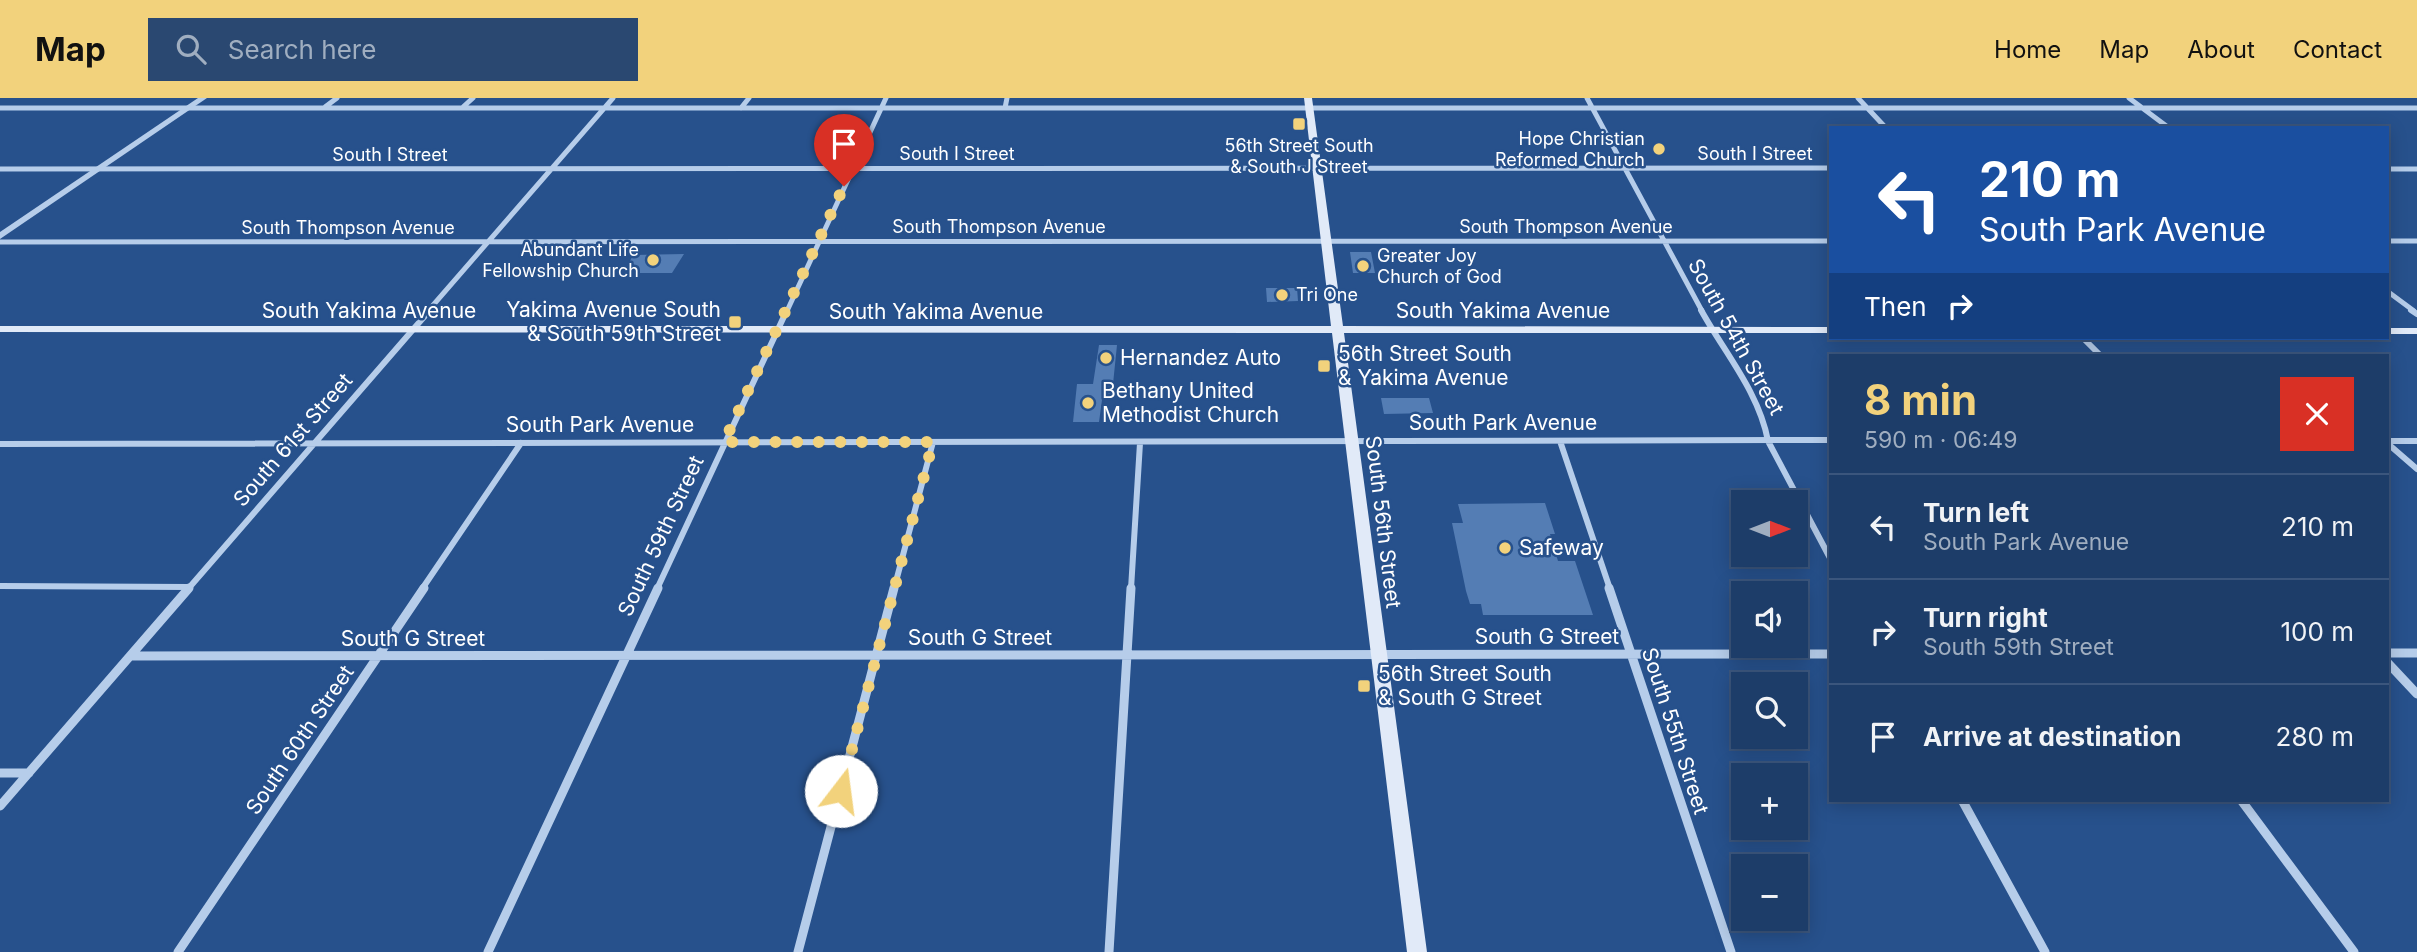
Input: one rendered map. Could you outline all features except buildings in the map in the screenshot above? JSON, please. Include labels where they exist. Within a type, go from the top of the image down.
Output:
[{"type":"main road","name":"South 56th Street","points":[[1308,103],[1417,952]]},
{"type":"main road","name":"South Yakima Avenue","points":[[0,329],[1829,330]]},
{"type":"main road","points":[[2389,331],[2417,331]]},
{"type":"street","points":[[0,236],[203,98]]},
{"type":"street","points":[[325,108],[337,98]]},
{"type":"street","points":[[462,108],[473,98]]},
{"type":"street","name":"South 61st Street","points":[[0,806],[613,98]]},
{"type":"street","points":[[741,108],[749,98]]},
{"type":"street","name":"South 59th Street","points":[[488,952],[886,98]]},
{"type":"street","points":[[1005,108],[1007,98]]},
{"type":"street","name":"South 54th Street","points":[[1587,98],[1712,330],[1744,382],[1767,428],[1769,440],[1829,556]]},
{"type":"street","points":[[1858,98],[1884,126]]},
{"type":"street","points":[[2129,98],[2166,126]]},
{"type":"street","points":[[0,108],[1005,108],[1308,103],[1593,108],[2417,108]]},
{"type":"street","name":"South I Street","points":[[0,169],[1829,169]]},
{"type":"street","points":[[2389,169],[2417,169]]},
{"type":"street","name":"South Thompson Avenue","points":[[0,242],[1829,241]]},
{"type":"street","points":[[2389,241],[2417,241]]},
{"type":"street","points":[[2389,293],[2417,314]]},
{"type":"street","points":[[2085,340],[2099,354]]},
{"type":"street","name":"South Park Avenue","points":[[0,444],[1829,440]]},
{"type":"street","points":[[2389,442],[2417,440]]},
{"type":"street","name":"South 55th Street","points":[[1560,441],[1731,952]]},
{"type":"street","points":[[798,952],[933,442]]},
{"type":"street","name":"South 60th Street","points":[[178,952],[521,443]]},
{"type":"street","points":[[1109,952],[1140,443]]},
{"type":"street","points":[[2389,444],[2417,469]]},
{"type":"street","points":[[0,586],[189,587]]},
{"type":"street","points":[[2389,653],[2417,653]]},
{"type":"street","name":"South G Street","points":[[130,656],[1829,654]]},
{"type":"street","points":[[2389,664],[2417,694]]},
{"type":"street","points":[[0,773],[29,773]]},
{"type":"street","points":[[1963,802],[2045,952]]},
{"type":"street","points":[[2242,802],[2354,952]]},
{"type":"place","name":"56th Street South & South J Street","points":[[1299,124]]},
{"type":"place","name":"Hope Christian Reformed Church","points":[[1659,149]]},
{"type":"place","name":"Abundant Life Fellowship Church","points":[[653,260]]},
{"type":"place","name":"Greater Joy Church of God","points":[[1363,266]]},
{"type":"place","name":"Tri One","points":[[1282,295]]},
{"type":"place","name":"Yakima Avenue South & South 59th Street","points":[[735,322]]},
{"type":"place","name":"Hernandez Auto","points":[[1106,358]]},
{"type":"place","name":"56th Street South & Yakima Avenue","points":[[1324,366]]},
{"type":"place","name":"Bethany United Methodist Church","points":[[1088,403]]},
{"type":"place","name":"Safeway","points":[[1505,548]]},
{"type":"place","name":"56th Street South & South G Street","points":[[1364,686]]},
{"type":"route","points":[[841,791],[933,442],[724,442],[844,186]]}]
